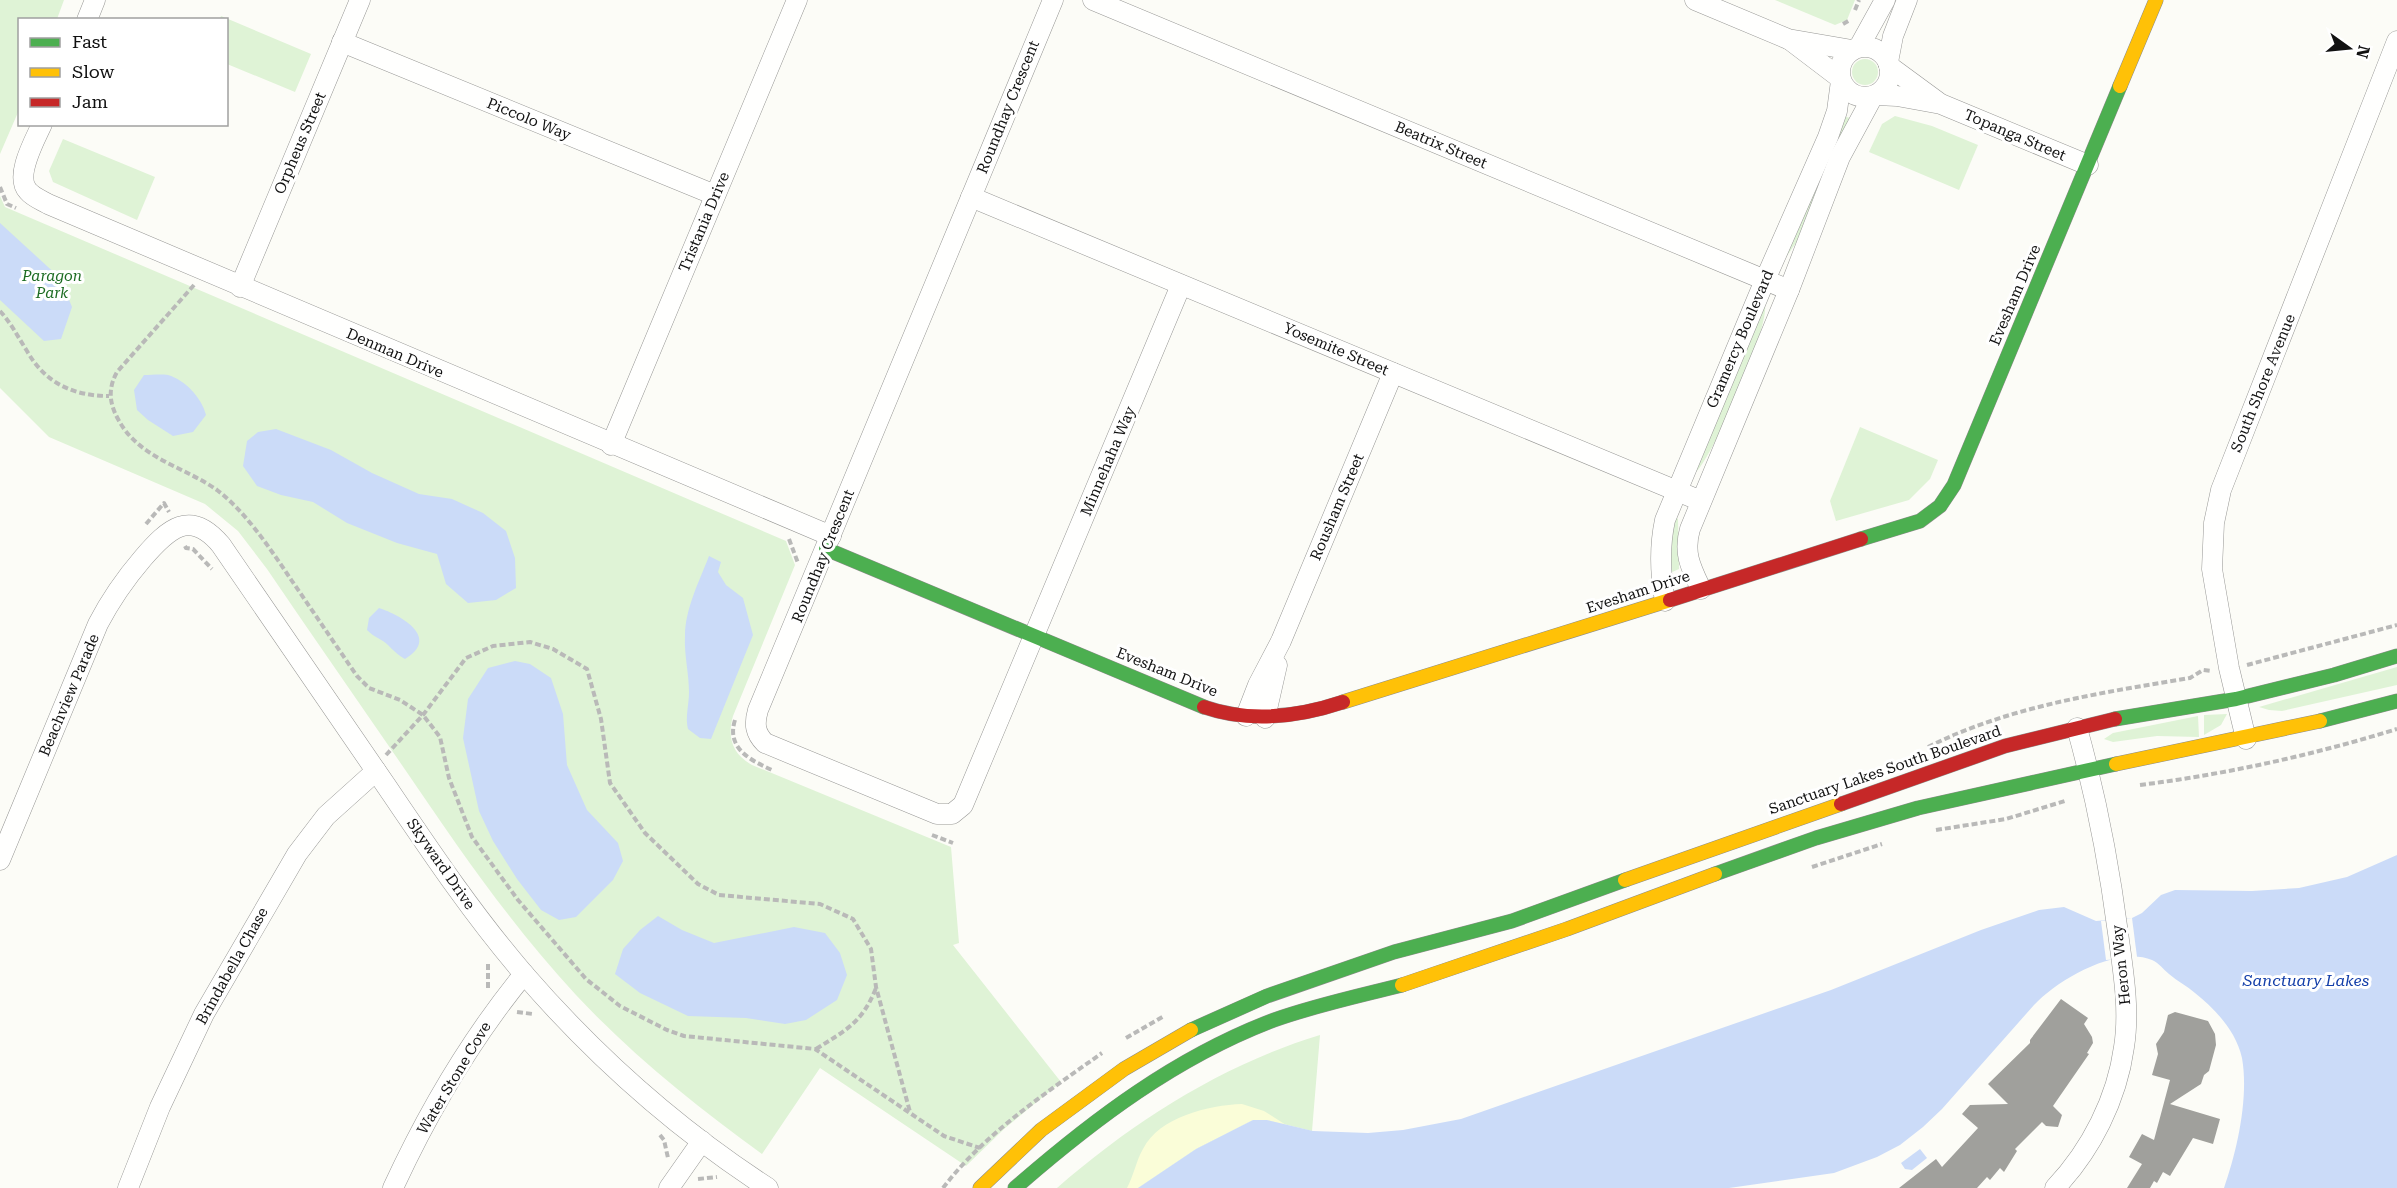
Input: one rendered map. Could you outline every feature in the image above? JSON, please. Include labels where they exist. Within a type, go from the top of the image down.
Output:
[{"type":"street","points":[[88,18],[95,0]]},
{"type":"street","name":"Orpheus Street","points":[[240,286],[360,0]]},
{"type":"street","name":"Tristania Drive","points":[[611,445],[797,0]]},
{"type":"street","name":"Roundhay Crescent","points":[[1035,636],[963,805],[952,813],[943,815],[903,801],[772,747],[760,738],[757,732],[758,710],[1053,0]]},
{"type":"street","name":"Beatrix Street","points":[[1093,0],[1789,290]]},
{"type":"street","points":[[1695,0],[1788,39],[1876,50],[1888,64]]},
{"type":"street","points":[[1840,79],[1841,62],[1856,49],[1885,0]]},
{"type":"street","points":[[1788,39],[1840,79],[1854,95],[1874,96],[1887,83],[1893,36],[1907,0]]},
{"type":"street","name":"Evesham Drive","points":[[828,543],[1035,636],[1206,708],[1256,717],[1288,716],[1319,710],[1912,523],[1928,516],[1940,506],[1954,485],[2157,0]]},
{"type":"street","name":"South Shore Avenue","points":[[2246,739],[2236,699],[2212,569],[2214,524],[2221,489],[2397,41]]},
{"type":"street","name":"Piccolo Way","points":[[342,42],[716,195]]},
{"type":"street","name":"Topanga Street","points":[[1888,64],[1941,104]]},
{"type":"street","name":"Gramercy Boulevard","points":[[1665,601],[1661,580],[1661,539],[1665,520],[1765,280],[1835,120],[1840,79]]},
{"type":"street","name":"Gramercy Boulevard","points":[[1701,589],[1688,562],[1686,550],[1689,529],[1789,290],[1840,157],[1874,96]]},
{"type":"street","name":"Topanga Street","points":[[1874,96],[1897,96],[1941,104],[2088,165]]},
{"type":"street","name":"Denman Drive","points":[[41,126],[24,170],[24,185],[28,191],[48,204],[611,445],[828,543]]},
{"type":"street","name":"Yosemite Street","points":[[971,198],[1701,501]]},
{"type":"street","name":"Minnehaha Way","points":[[1035,636],[1181,285]]},
{"type":"street","name":"Rousham Street","points":[[1256,717],[1263,675],[1281,641],[1393,373]]},
{"type":"street","name":"Skyward Drive","points":[[176,527],[185,525],[201,528],[209,532],[221,545],[473,911],[524,974],[588,1043],[649,1099],[702,1141],[768,1188]]},
{"type":"street","name":"Beachview Parade","points":[[0,860],[102,616],[122,583],[157,542],[176,527]]},
{"type":"street","name":"Sanctuary Lakes South Boulevard","points":[[1015,1188],[1093,1121],[1195,1056],[1257,1027],[1512,921],[1789,820],[1870,795],[2005,746],[2115,719],[2236,699],[2334,675],[2397,656]]},
{"type":"street","name":"Sanctuary Lakes South Boulevard","points":[[980,1188],[1017,1152],[1062,1114],[1124,1069],[1155,1050],[1233,1010],[1353,965],[1398,968],[1608,915],[1755,860],[1849,828],[1915,809],[2089,769],[2246,739],[2397,701]]},
{"type":"street","name":"Heron Way","points":[[2055,1188],[2076,1162],[2106,1110],[2120,1070],[2126,1027],[2122,958],[2106,845],[2077,728]]},
{"type":"street","name":"Brindabella Chase","points":[[128,1188],[160,1107],[200,1024],[240,949],[297,854],[326,816],[376,771]]},
{"type":"street","name":"Water Stone Cove","points":[[393,1188],[426,1122],[466,1054],[501,1002],[524,974]]},
{"type":"street","points":[[669,1188],[702,1141]]},
{"type":"path","points":[[0,187],[7,204],[25,212]]},
{"type":"path","points":[[183,280],[204,288]]},
{"type":"path","points":[[190,288],[117,372],[109,396],[118,419],[132,438],[165,463],[216,490],[259,532],[357,676],[369,688],[400,700],[423,715],[440,737],[449,778],[472,837],[548,936],[586,980],[641,1018],[684,1036],[815,1049],[944,1136],[980,1148],[943,1188]]},
{"type":"path","points":[[0,311],[35,364],[53,381],[73,392],[90,396],[109,396]]},
{"type":"path","points":[[176,527],[186,548],[193,549],[219,577]]},
{"type":"path","points":[[778,534],[789,539],[799,565],[796,573]]},
{"type":"path","points":[[376,771],[380,761],[423,715],[466,658],[493,646],[530,642],[553,649],[587,669],[601,719],[610,783],[645,833],[698,884],[719,895],[820,903],[853,920],[871,949],[876,987],[910,1112]]},
{"type":"path","points":[[736,718],[734,732],[737,747],[748,759],[777,771]]},
{"type":"path","points":[[2139,786],[2274,762],[2397,729]]},
{"type":"path","points":[[1932,830],[2006,819],[2094,793]]},
{"type":"path","points":[[929,833],[953,843]]},
{"type":"path","points":[[1809,868],[1892,841]]},
{"type":"path","points":[[815,1049],[856,1023],[869,1004],[876,987]]},
{"type":"green space","points":[[0,0],[64,0],[57,18],[18,18],[18,112],[0,154]]},
{"type":"green space","points":[[1775,0],[1855,0],[1847,20],[1835,25]]},
{"type":"green space","points":[[228,19],[311,54],[295,92],[228,64]]},
{"type":"green space","points":[[1865,59],[1874,63],[1878,72],[1874,81],[1865,85],[1856,81],[1852,72],[1856,63]]},
{"type":"green space","points":[[1842,115],[1852,119],[1798,240],[1784,260]]},
{"type":"green space","points":[[1895,116],[1932,126],[1978,145],[1959,190],[1869,152],[1882,124]]},
{"type":"green space","points":[[63,139],[155,177],[137,220],[53,182],[49,171]]},
{"type":"green space","name":"Paragon Park","points":[[0,196],[5,207],[786,541],[795,565],[733,716],[731,738],[736,750],[745,761],[752,765],[951,847],[959,943],[953,945],[1061,1082],[1004,1129],[966,1166],[820,1068],[762,1154],[665,1079],[576,995],[508,914],[446,829],[267,569],[238,531],[205,504],[49,437],[0,388]]},
{"type":"green space","points":[[1765,305],[1758,338],[1739,390],[1715,442],[1696,472]]},
{"type":"green space","points":[[1860,427],[1938,460],[1930,479],[1909,500],[1836,521],[1830,501]]},
{"type":"green space","points":[[1676,517],[1678,519],[1679,569],[1670,573],[1668,548]]},
{"type":"green space","points":[[2397,667],[2397,685],[2282,711],[2259,707]]},
{"type":"green space","points":[[2227,714],[2221,725],[2204,735],[2204,715]]},
{"type":"green space","points":[[2198,716],[2199,737],[2157,736],[2113,742],[2104,739],[2113,733]]},
{"type":"green space","points":[[1320,1035],[1312,1131],[1267,1120],[1253,1120],[1196,1149],[1138,1188],[1057,1188],[1117,1140],[1181,1098],[1248,1062]]},
{"type":"sand","points":[[1242,1104],[1264,1111],[1286,1125],[1267,1120],[1253,1120],[1196,1149],[1138,1188],[1127,1188],[1143,1149],[1150,1138],[1161,1129],[1173,1121],[1200,1110]]},
{"type":"water","points":[[0,223],[60,278],[72,307],[61,339],[44,341],[0,300]]},
{"type":"water","points":[[144,375],[168,375],[181,381],[192,390],[201,402],[206,415],[193,432],[173,436],[137,410],[134,390]]},
{"type":"water","points":[[276,429],[331,450],[372,473],[419,494],[452,499],[483,513],[506,531],[515,558],[516,588],[496,600],[468,603],[446,584],[437,554],[397,543],[347,523],[313,502],[281,495],[257,486],[243,466],[247,441],[258,432]]},
{"type":"water","points":[[709,556],[721,562],[718,572],[726,585],[743,598],[753,635],[711,739],[700,738],[688,729],[689,685],[685,643],[690,606]]},
{"type":"water","points":[[379,608],[406,622],[414,628],[418,635],[419,643],[415,651],[405,659],[367,630],[369,618]]},
{"type":"water","points":[[515,661],[530,664],[551,678],[563,714],[567,765],[587,810],[618,843],[623,861],[613,880],[576,917],[559,920],[541,910],[517,879],[493,841],[479,811],[463,738],[468,699],[488,668]]},
{"type":"water","name":"Sanctuary Lakes","points":[[2397,855],[2397,1188],[2224,1188],[2237,1141],[2243,1107],[2244,1074],[2239,1048],[2230,1030],[2218,1014],[2192,990],[2152,960],[2122,957],[2088,968],[2044,995],[1942,1109],[1900,1145],[1877,1157],[1834,1173],[1729,1188],[1138,1188],[1196,1149],[1253,1120],[1267,1120],[1313,1131],[1368,1133],[1403,1130],[1461,1119],[1831,990],[1981,930],[2039,910],[2064,907],[2096,921],[2132,918],[2142,913],[2161,895],[2175,890],[2252,891],[2299,888],[2347,877]]},
{"type":"water","points":[[658,916],[682,930],[714,943],[794,927],[825,933],[840,953],[847,975],[837,1000],[806,1020],[785,1024],[746,1018],[688,1016],[640,993],[615,974],[623,949],[640,930]]},
{"type":"water","points":[[1920,1149],[1927,1158],[1912,1170],[1905,1169],[1901,1163]]},
{"type":"pier","points":[[2132,918],[2137,957],[2106,960],[2101,921]]},
{"type":"building","points":[[2061,999],[2088,1018],[2084,1024],[2093,1043],[2087,1053],[2089,1054],[2053,1106],[2062,1115],[2058,1127],[2046,1126],[2042,1122],[2015,1149],[2017,1151],[2004,1172],[2000,1168],[1990,1180],[1987,1177],[1977,1188],[1899,1188],[1936,1159],[1942,1167],[1978,1128],[1962,1114],[1970,1105],[2008,1104],[1988,1084],[2030,1043]]},
{"type":"building","points":[[2175,1012],[2208,1021],[2215,1034],[2216,1045],[2209,1071],[2204,1075],[2201,1084],[2170,1104],[2220,1119],[2213,1144],[2193,1138],[2170,1176],[2163,1172],[2157,1183],[2154,1181],[2150,1188],[2127,1188],[2142,1164],[2129,1157],[2142,1134],[2154,1140],[2170,1080],[2152,1075],[2158,1054],[2156,1044],[2164,1032],[2168,1015]]},
{"type":"traffic: fast","points":[[1861,539],[1920,521],[1940,506],[1954,485],[2120,86]]},
{"type":"traffic: fast","points":[[826,549],[1204,707]]},
{"type":"traffic: fast","points":[[2115,719],[2236,699],[2334,675],[2397,656]]},
{"type":"traffic: fast","points":[[2320,721],[2397,701]]},
{"type":"traffic: fast","points":[[1715,874],[1816,838],[1918,808],[2116,764]]},
{"type":"traffic: fast","points":[[1191,1030],[1267,996],[1394,952],[1512,921],[1625,880]]},
{"type":"traffic: fast","points":[[1015,1188],[1105,1115],[1137,1092],[1203,1052],[1274,1020],[1402,985]]},
{"type":"traffic: slow","points":[[2120,86],[2156,0]]},
{"type":"traffic: slow","points":[[1343,702],[1670,600]]},
{"type":"traffic: slow","points":[[2116,764],[2320,721]]},
{"type":"traffic: slow","points":[[1625,880],[1841,804]]},
{"type":"traffic: slow","points":[[1402,985],[1567,929],[1715,874]]},
{"type":"traffic: slow","points":[[980,1188],[1041,1130],[1124,1069],[1191,1030]]},
{"type":"traffic: jam","points":[[1670,600],[1861,539]]},
{"type":"traffic: jam","points":[[1204,707],[1239,715],[1274,716],[1309,711],[1343,702]]},
{"type":"traffic: jam","points":[[1841,804],[2005,746],[2115,719]]}]
